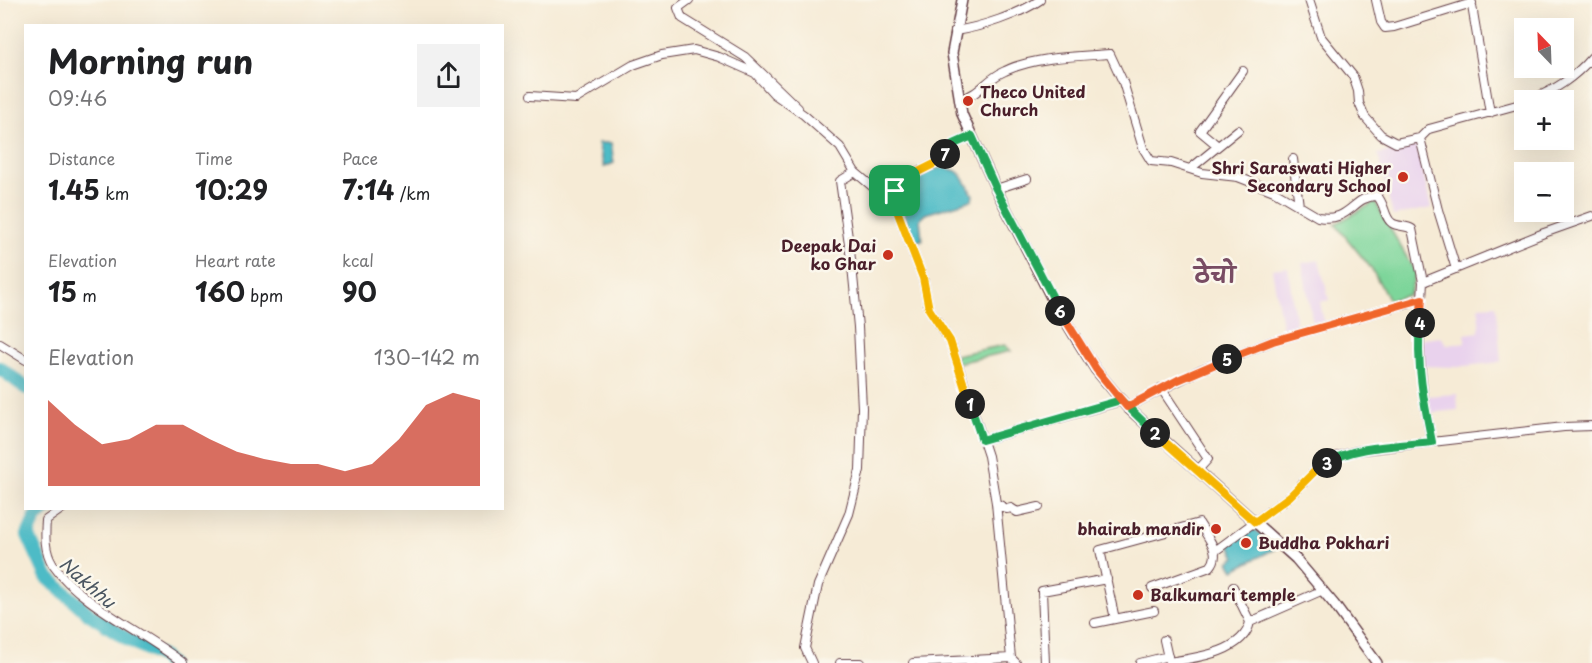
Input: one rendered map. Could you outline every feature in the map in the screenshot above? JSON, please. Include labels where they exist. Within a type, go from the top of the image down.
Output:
[{"type":"main road","points":[[962,0],[952,53],[962,114],[996,189],[1057,306],[1096,369],[1124,404],[1296,559],[1323,590],[1377,663]]},
{"type":"street","points":[[689,0],[678,8],[682,18],[745,57],[791,99],[804,115]]},
{"type":"street","points":[[955,31],[1014,14],[1040,0]]},
{"type":"street","points":[[1309,0],[1322,36],[1353,76],[1359,103],[1365,117],[1381,135],[1396,143],[1420,138],[1429,129],[1514,106]]},
{"type":"street","points":[[1376,0],[1381,22],[1385,28],[1472,2],[1490,113]]},
{"type":"street","points":[[530,96],[576,99],[633,65],[662,55],[694,50],[719,57],[755,73],[774,94],[804,115],[840,147],[855,172],[873,188],[895,191],[914,174],[936,163],[954,144],[972,136]]},
{"type":"street","points":[[958,100],[971,97],[994,77],[1013,67],[1077,56],[1110,54],[1123,82],[1143,148],[1151,161],[1171,163],[1202,173],[1238,177],[1274,191],[1318,217],[1335,219],[1370,196],[1377,196],[1382,201],[1389,221],[1394,225],[1408,226],[1412,229],[1423,282],[1418,338],[1422,388],[1432,442]]},
{"type":"street","points":[[1553,90],[1577,74],[1592,57]]},
{"type":"street","points":[[1218,146],[1200,131],[1243,71]]},
{"type":"street","points":[[1190,169],[1238,130]]},
{"type":"street","points":[[1420,138],[1456,269]]},
{"type":"street","points":[[1293,159],[1299,206]]},
{"type":"street","points":[[812,663],[805,648],[818,585],[849,514],[860,471],[862,408],[858,327],[840,181],[855,172]]},
{"type":"street","points":[[996,189],[1027,179]]},
{"type":"street","points":[[895,191],[896,208],[923,278],[929,309],[950,341],[988,456],[996,503],[1014,661],[914,663]]},
{"type":"street","points":[[1423,282],[1592,216]]},
{"type":"street","points":[[982,440],[1124,404],[1273,341],[1422,299]]},
{"type":"street","points":[[0,344],[24,359]]},
{"type":"street","points":[[1161,388],[1208,459],[1198,470]]},
{"type":"street","points":[[1152,588],[1210,567],[1216,554],[1290,496],[1317,469],[1338,456],[1356,451],[1432,442],[1592,426]]},
{"type":"street","points":[[996,503],[1017,512],[1039,507]]},
{"type":"street","points":[[60,510],[46,520],[45,544],[52,564],[97,606],[183,663]]},
{"type":"street","points":[[1115,619],[1100,550],[1199,523],[1216,554]]},
{"type":"street","points":[[1045,663],[1042,591],[1107,579]]},
{"type":"street","points":[[1140,663],[1207,656],[1223,651],[1246,633],[1250,622],[1233,587]]},
{"type":"street","points":[[1250,622],[1323,590]]},
{"type":"street","points":[[1095,623],[1154,611]]},
{"type":"street","points":[[1164,640],[1169,660]]},
{"type":"street","points":[[840,663],[860,663]]},
{"type":"shaded area","name":"Shri Saraswati Higher Secondary School","points":[[1417,146],[1431,208],[1393,216],[1378,154]]},
{"type":"shaded area","points":[[1319,260],[1329,300],[1320,302],[1324,322],[1313,324],[1302,263]]},
{"type":"shaded area","points":[[1288,267],[1296,327],[1283,331],[1272,269]]},
{"type":"shaded area","points":[[1496,305],[1501,362],[1456,367],[1423,366],[1421,339],[1442,337],[1446,345],[1465,343],[1465,334],[1479,332],[1479,306]]},
{"type":"shaded area","points":[[1457,394],[1458,410],[1428,413],[1427,396]]},
{"type":"green space","points":[[1375,202],[1416,273],[1409,295],[1389,300],[1371,268],[1335,224]]},
{"type":"green space","points":[[1005,345],[1011,351],[957,363],[955,355]]},
{"type":"water","points":[[598,143],[611,143],[614,163],[604,167]]},
{"type":"water","points":[[937,168],[951,169],[960,174],[973,195],[972,200],[925,214],[920,219],[922,240],[914,242],[905,218],[904,198],[913,181]]},
{"type":"water","name":"Buddha Pokhari","points":[[1252,527],[1276,548],[1234,570],[1229,562],[1236,557],[1228,543]]},
{"type":"waterway","name":"Nakhhu","points":[[0,368],[24,386]]},
{"type":"waterway","name":"Nakhhu","points":[[45,510],[36,517],[28,535],[47,577],[88,613],[169,663]]},
{"type":"place","name":"Theco United Church","points":[[968,101]]},
{"type":"place","name":"Shri Saraswati Higher Secondary School","points":[[1403,177]]},
{"type":"place","name":"Deepak Dai ko Ghar","points":[[888,255]]},
{"type":"place","name":"bhairab mandir","points":[[1216,529]]},
{"type":"place","name":"Buddha Pokhari","points":[[1246,543]]},
{"type":"place","name":"Balkumari temple","points":[[1138,595]]},
{"type":"district","name":"ठेचो","points":[[1215,275]]},
{"type":"route","points":[[895,191],[896,208],[923,278],[929,309],[950,341],[982,440],[1121,400],[1127,407],[1255,522],[1290,496],[1317,469],[1338,456],[1356,451],[1432,442],[1423,398],[1418,338],[1422,299],[1273,341],[1200,370],[1127,407],[1096,369],[1051,297],[996,189],[972,136],[954,144],[936,163],[914,174],[895,191]]}]
